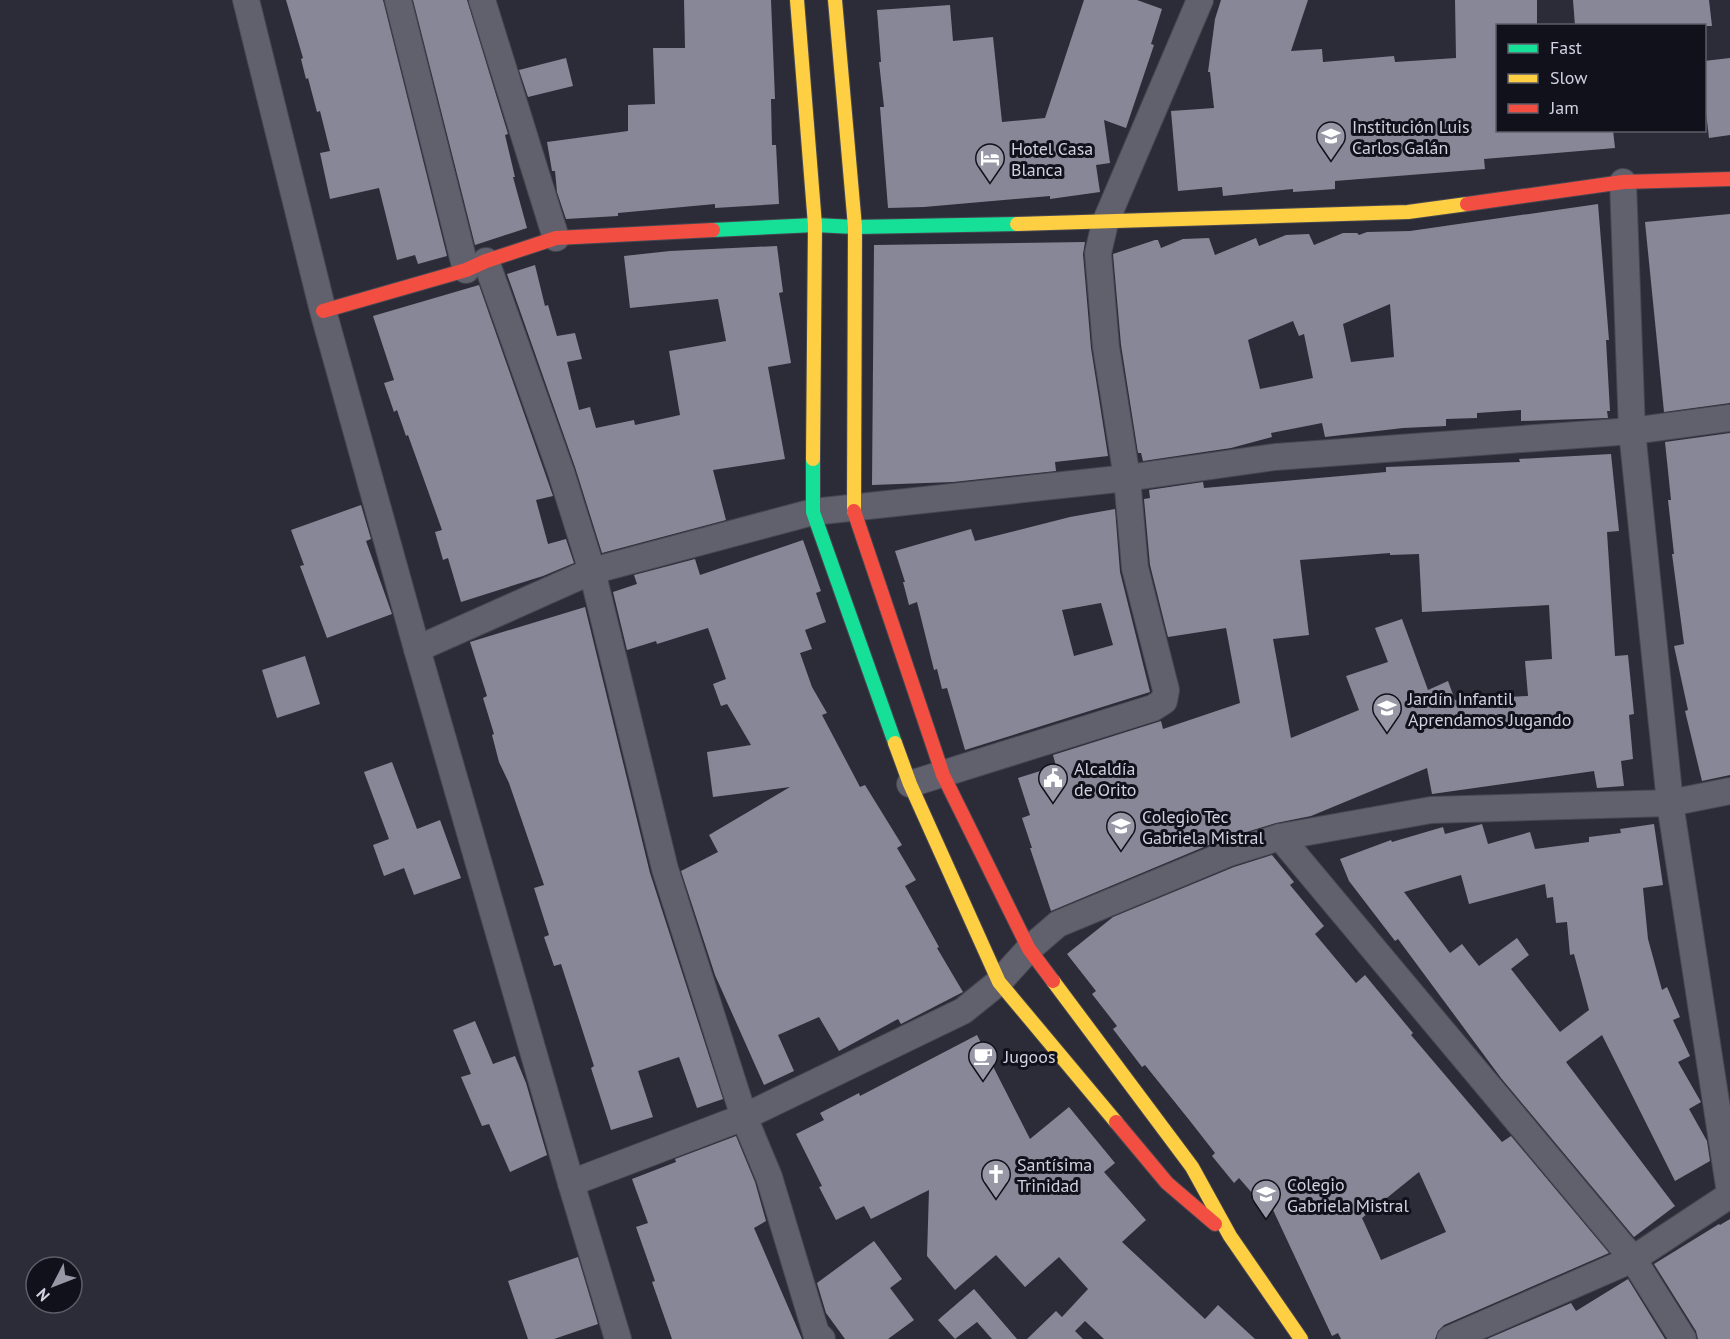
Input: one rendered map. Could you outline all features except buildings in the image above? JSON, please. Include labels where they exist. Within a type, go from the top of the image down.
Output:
[{"type":"main road","points":[[797,0],[815,225],[813,512],[910,784],[999,982],[1167,1183],[1230,1236]]},
{"type":"main road","points":[[835,0],[855,227],[853,508],[943,775],[1029,949],[1192,1167],[1230,1236],[1301,1339]]},
{"type":"main road","points":[[324,312],[556,238],[815,225],[855,227],[1105,223],[1408,212],[1623,182],[1730,179]]},
{"type":"street","points":[[246,0],[324,312],[417,649],[618,1339]]},
{"type":"street","points":[[398,0],[476,265],[561,472],[592,571],[666,869],[744,1118],[769,1177],[816,1332],[822,1339]]},
{"type":"street","points":[[482,0],[556,238]]},
{"type":"street","points":[[910,784],[1153,708],[1164,701],[1166,690],[1135,568],[1127,478],[1105,335],[1098,253],[1105,223],[1200,0]]},
{"type":"street","points":[[1450,1339],[1633,1259],[1730,1194],[1670,803],[1632,431],[1623,182]]},
{"type":"street","points":[[417,649],[592,571],[813,512],[1127,478],[1275,458],[1632,431],[1730,418]]},
{"type":"street","points":[[571,1184],[744,1118],[963,1011],[999,982],[1029,949],[1058,924],[1229,853],[1280,837],[1431,810],[1670,803],[1730,791]]},
{"type":"street","points":[[1280,837],[1633,1259],[1683,1339]]},
{"type":"traffic: fast","points":[[713,230],[815,225],[855,227],[1017,224]]},
{"type":"traffic: fast","points":[[813,459],[813,512],[895,743]]},
{"type":"traffic: slow","points":[[797,0],[815,225],[813,459]]},
{"type":"traffic: slow","points":[[835,0],[855,227],[854,511]]},
{"type":"traffic: slow","points":[[1017,224],[1408,212],[1467,204]]},
{"type":"traffic: slow","points":[[895,743],[910,784],[999,982],[1116,1122]]},
{"type":"traffic: slow","points":[[1053,981],[1192,1167],[1230,1236],[1301,1339]]},
{"type":"traffic: jam","points":[[1467,204],[1623,182],[1730,179]]},
{"type":"traffic: jam","points":[[323,311],[466,270],[556,238],[713,230]]},
{"type":"traffic: jam","points":[[854,511],[943,775],[1029,949],[1053,981]]},
{"type":"traffic: jam","points":[[1116,1122],[1167,1183],[1215,1224]]},
{"type":"place","name":"Institución Luis Carlos Galán","points":[[1331,162]]},
{"type":"place","name":"Hotel Casa Blanca","points":[[990,184]]},
{"type":"place","name":"Jardín Infantil Aprendamos Jugando","points":[[1387,734]]},
{"type":"place","name":"Alcaldía de Orito","points":[[1053,804]]},
{"type":"place","name":"Colegio Tec Gabriela Mistral","points":[[1121,852]]},
{"type":"place","name":"Jugoos","points":[[983,1082]]},
{"type":"place","name":"Santísima Trinidad","points":[[996,1200]]},
{"type":"place","name":"Colegio Gabriela Mistral","points":[[1266,1220]]}]
